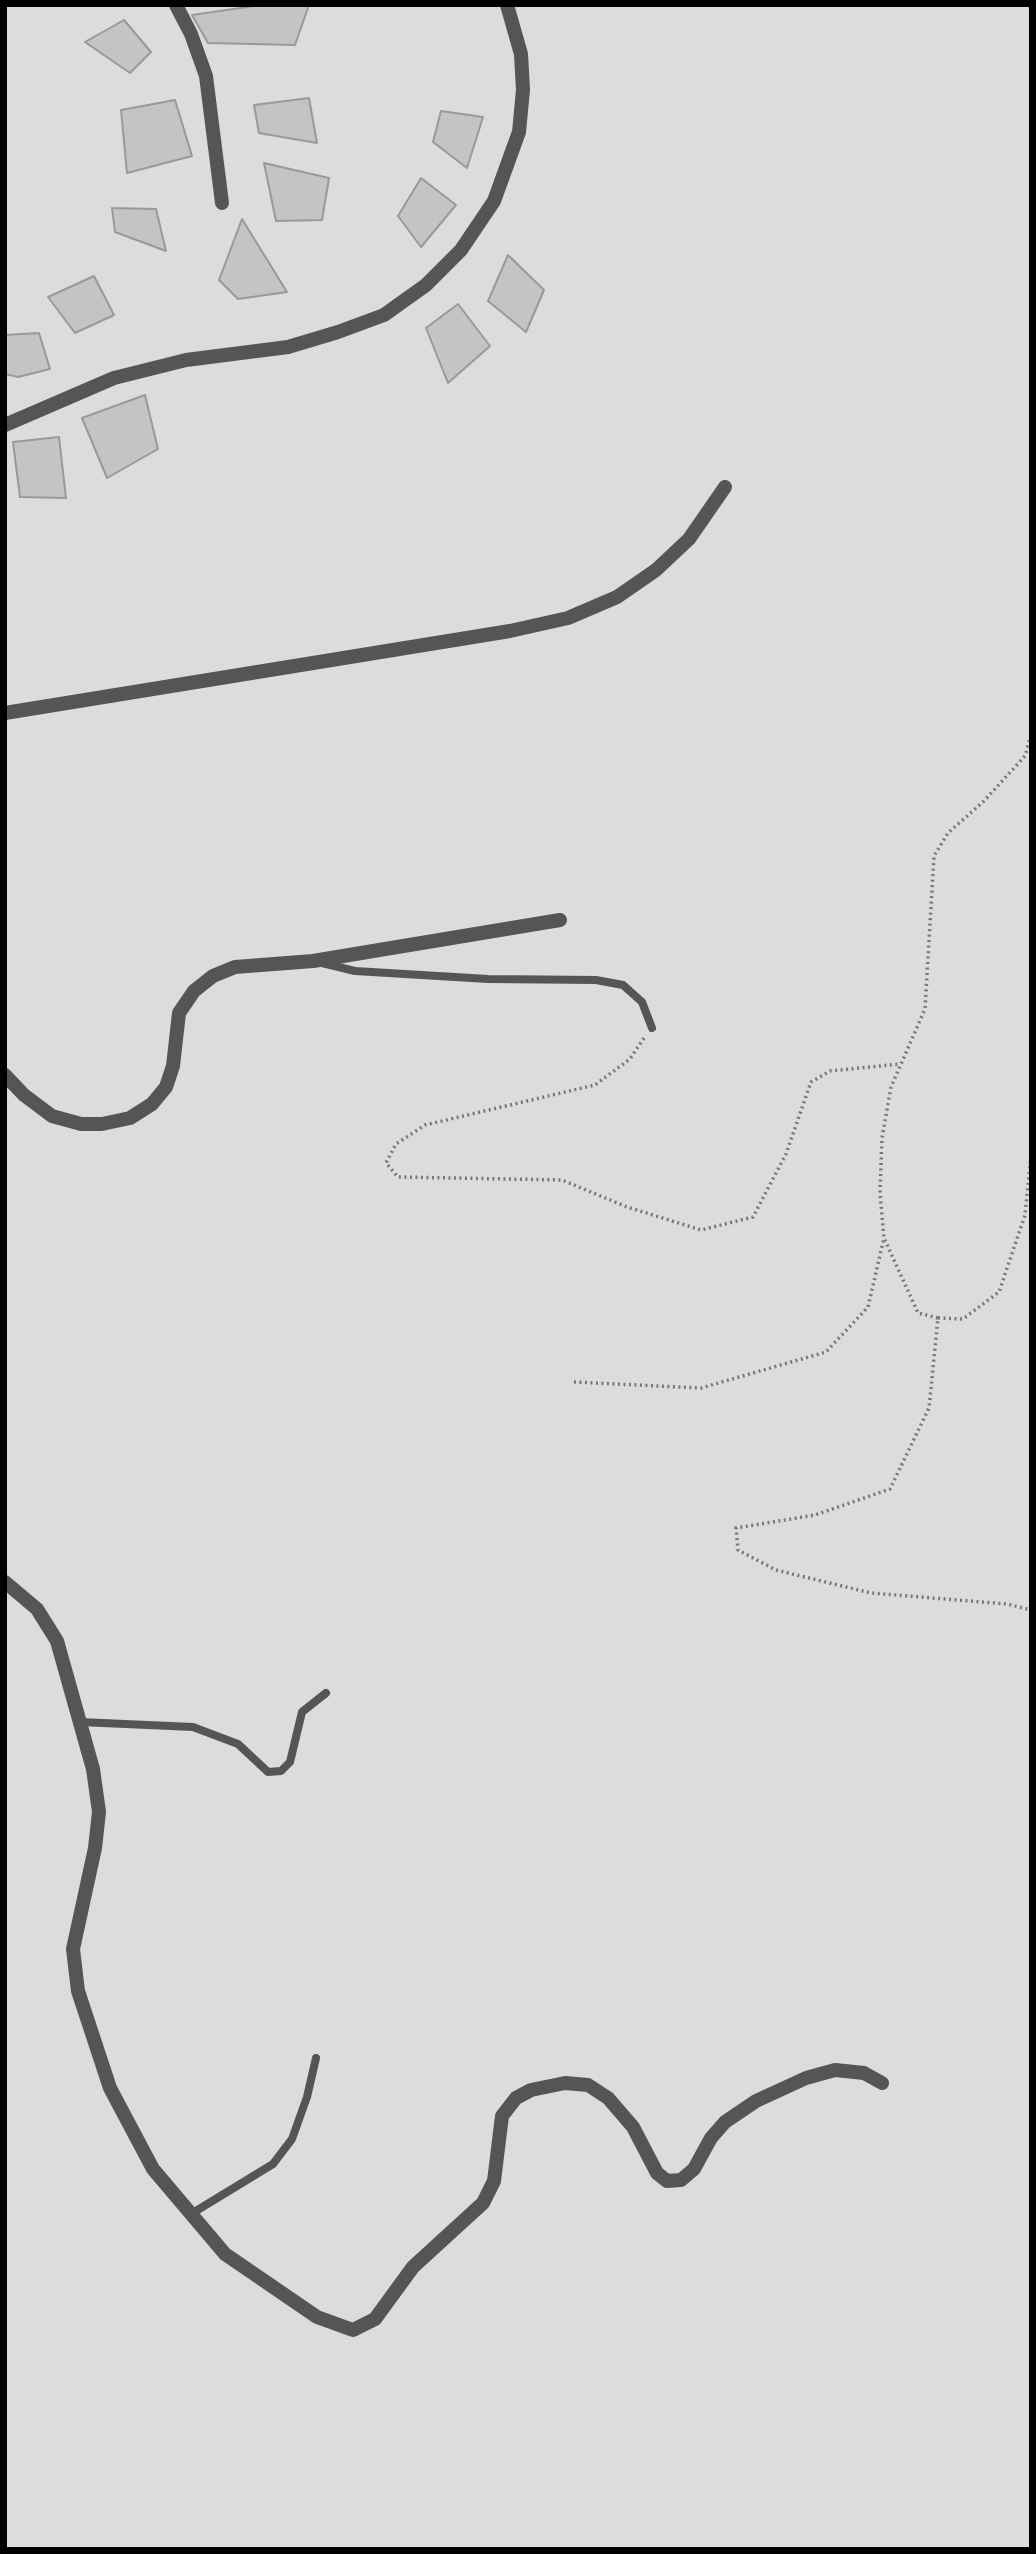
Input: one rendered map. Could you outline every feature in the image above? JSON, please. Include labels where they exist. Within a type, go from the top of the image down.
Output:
[{"type":"street","points":[[176,5],[191,34],[206,76],[222,203]]},
{"type":"street","points":[[5,425],[114,378],[186,360],[288,347],[338,332],[384,315],[426,285],[461,250],[494,201],[519,132],[523,90],[521,54],[507,5]]},
{"type":"street","points":[[5,713],[510,631],[568,618],[617,597],[656,570],[689,539],[725,487]]},
{"type":"street","points":[[5,1075],[24,1095],[52,1116],[81,1124],[102,1124],[130,1118],[152,1104],[166,1087],[173,1066],[179,1013],[194,991],[213,976],[235,967],[313,961],[560,920]]},
{"type":"street","points":[[5,1582],[37,1609],[57,1641],[93,1769],[99,1812],[95,1848],[73,1949],[78,1992],[110,2088],[153,2169],[225,2254],[317,2317],[353,2330],[375,2319],[413,2267],[483,2203],[494,2181],[502,2116],[516,2098],[531,2090],[565,2083],[588,2085],[608,2098],[633,2127],[657,2173],[667,2182],[681,2180],[694,2169],[710,2138],[725,2122],[756,2101],[806,2078],[835,2070],[864,2073],[882,2083]]},
{"type":"lane","points":[[313,961],[355,971],[488,979],[596,980],[624,985],[642,1002],[652,1028]]},
{"type":"lane","points":[[80,1722],[193,1727],[238,1744],[268,1772],[281,1771],[290,1762],[302,1713],[326,1693]]},
{"type":"lane","points":[[191,2214],[273,2164],[292,2139],[307,2097],[316,2058]]},
{"type":"path","points":[[1029,5],[1031,11]]},
{"type":"path","points":[[574,1382],[701,1388],[826,1352],[868,1307],[884,1238],[880,1193],[882,1138],[891,1087],[925,1009],[934,856],[948,832],[984,802],[1024,756],[1031,735]]},
{"type":"path","points":[[652,1028],[630,1059],[595,1085],[425,1125],[396,1144],[386,1163],[398,1177],[562,1180],[627,1207],[701,1230],[753,1217],[786,1154],[811,1082],[830,1071],[901,1064]]},
{"type":"path","points":[[884,1238],[918,1313],[938,1318],[963,1319],[999,1292],[1024,1216],[1028,1162],[1031,1156]]},
{"type":"path","points":[[938,1318],[929,1408],[890,1489],[816,1516],[736,1528],[738,1550],[776,1570],[871,1593],[1007,1604],[1031,1610]]},
{"type":"shaded area","points":[[5,5],[1031,5],[1031,2549],[5,2549]]},
{"type":"building","points":[[261,5],[309,5],[295,45],[208,43],[192,15]]},
{"type":"building","points":[[124,20],[151,52],[130,73],[85,42]]},
{"type":"building","points":[[309,98],[317,143],[259,133],[254,105]]},
{"type":"building","points":[[175,100],[192,156],[127,173],[121,110]]},
{"type":"building","points":[[441,111],[483,117],[467,168],[433,142]]},
{"type":"building","points":[[264,163],[329,178],[322,220],[276,221]]},
{"type":"building","points":[[421,178],[456,205],[421,247],[398,216]]},
{"type":"building","points":[[112,208],[156,209],[166,251],[115,232]]},
{"type":"building","points":[[242,219],[287,292],[238,299],[219,280]]},
{"type":"building","points":[[508,255],[544,290],[526,332],[488,301]]},
{"type":"building","points":[[94,276],[114,315],[75,333],[48,297]]},
{"type":"building","points":[[458,304],[490,346],[448,383],[426,328]]},
{"type":"building","points":[[39,333],[50,369],[18,377],[5,374],[5,335]]},
{"type":"building","points":[[145,395],[158,449],[107,478],[82,418]]},
{"type":"building","points":[[59,437],[66,498],[20,497],[13,442]]}]
